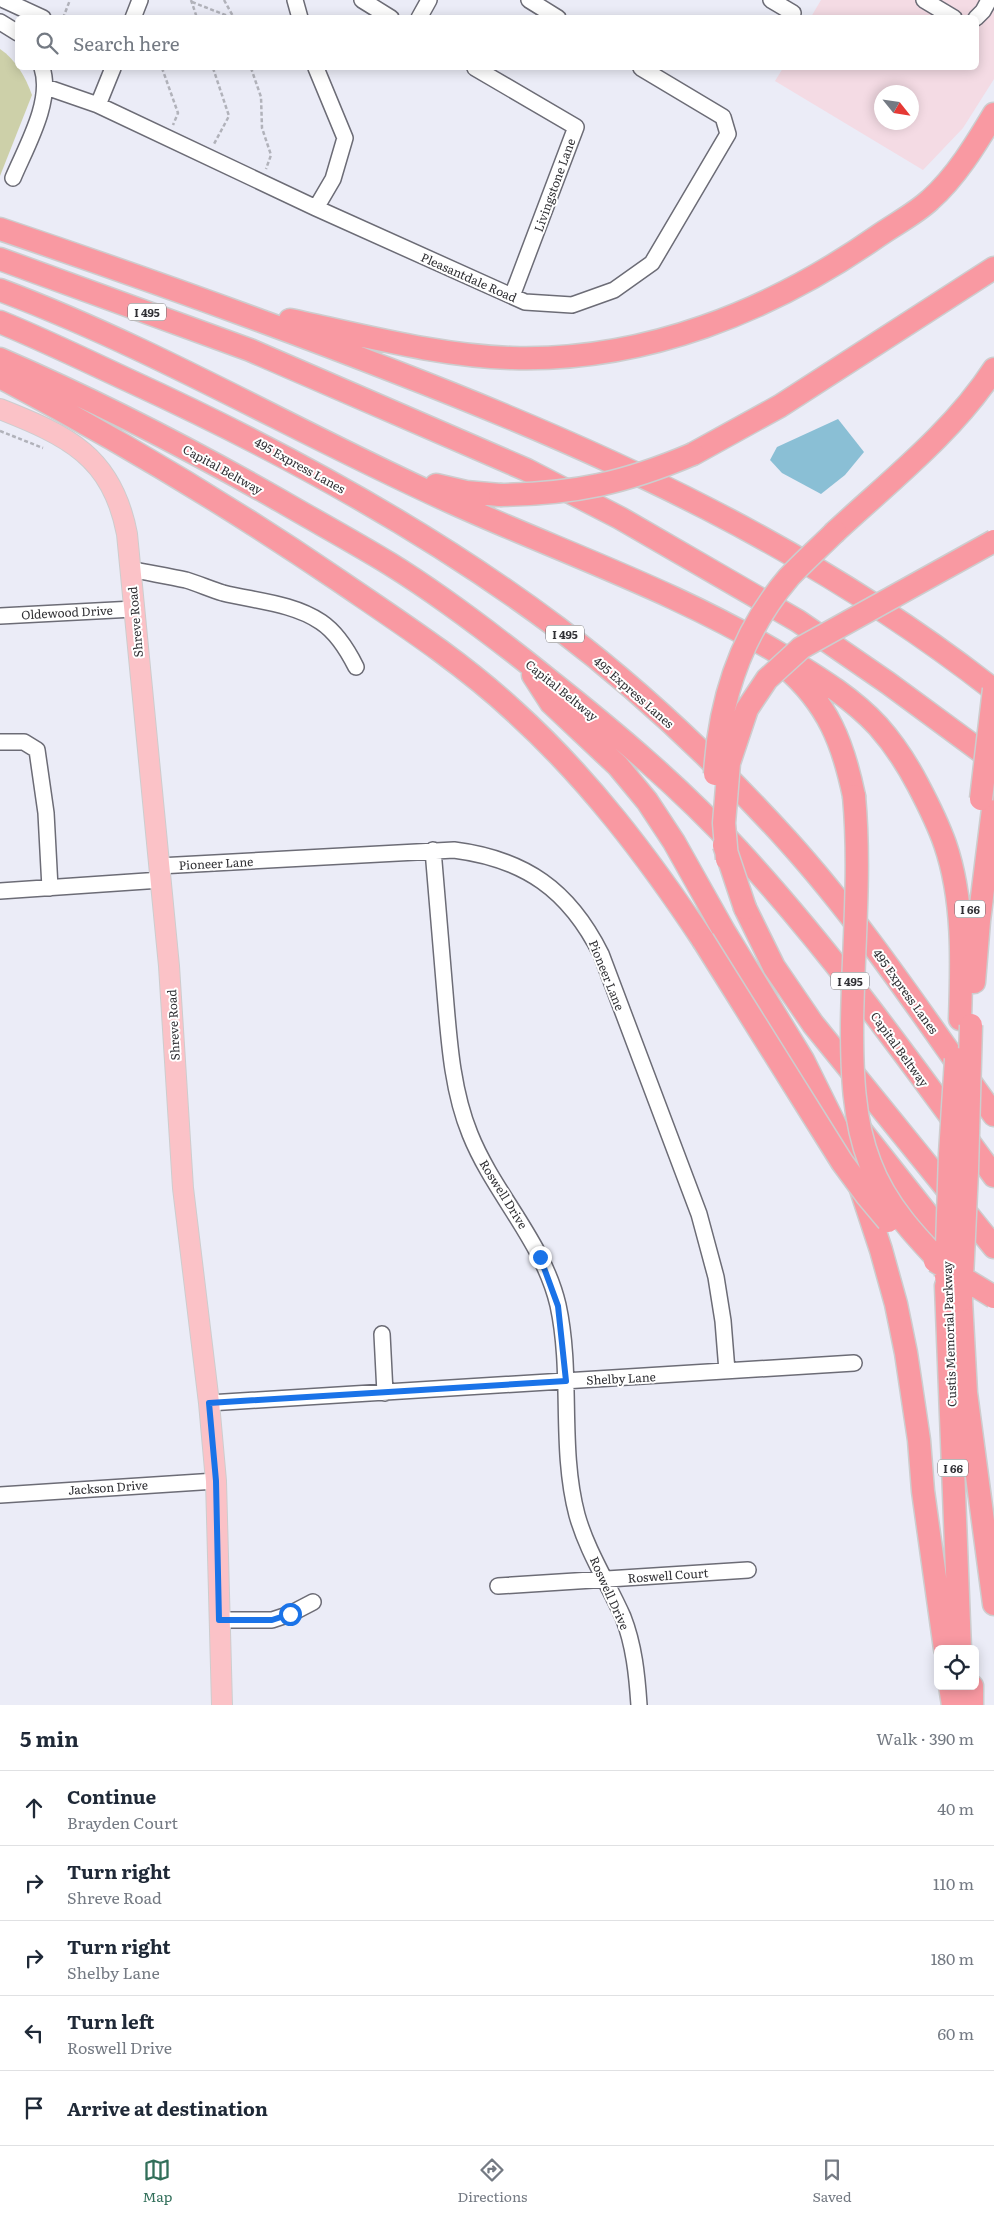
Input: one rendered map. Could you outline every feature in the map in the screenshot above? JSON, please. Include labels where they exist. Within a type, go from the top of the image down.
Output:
[{"type":"highway","points":[[203,299],[358,334],[465,353],[511,358],[560,358],[596,355],[641,346],[682,335],[760,304],[824,272],[854,253],[930,200],[953,173],[994,114]]},
{"type":"highway","name":"I 495","points":[[0,229],[203,299],[478,404],[610,460],[732,521],[850,588],[893,616],[994,690]]},
{"type":"highway","name":"I 495","points":[[0,259],[250,350],[527,470],[620,518],[798,621],[888,683],[994,761]]},
{"type":"highway","points":[[351,454],[437,486],[466,492],[500,495],[540,494],[580,490],[620,481],[693,454],[780,406],[994,268]]},
{"type":"highway","points":[[0,290],[119,340],[455,504],[682,600],[768,646],[844,695],[878,726],[905,760],[926,799],[946,845],[954,884],[960,940],[965,1022]]},
{"type":"highway","name":"495 Express Lanes","points":[[0,322],[216,421],[285,456],[468,565],[561,630],[685,736],[785,838],[857,924],[994,1115]]},
{"type":"highway","name":"Capital Beltway","points":[[0,359],[145,427],[247,482],[390,564],[466,615],[604,723],[654,768],[737,849],[802,922],[844,972],[994,1176]]},
{"type":"highway","points":[[994,368],[967,405],[947,427],[835,532],[790,577],[773,598],[741,652],[730,682],[721,717],[715,781],[716,804],[727,859],[744,908],[763,948],[813,1024],[994,1247]]},
{"type":"highway","points":[[0,376],[142,455],[264,530],[459,665],[514,710],[582,780],[647,858],[703,940],[842,1162],[867,1196],[891,1224],[917,1247],[952,1285],[994,1298]]},
{"type":"highway","points":[[727,859],[724,822],[729,763],[747,709],[767,678],[801,648],[994,542]]},
{"type":"highway","points":[[733,627],[765,650],[792,673],[820,705],[838,736],[848,766],[854,796],[857,862],[852,1059],[856,1104],[863,1141],[870,1164],[882,1190],[898,1215],[952,1285],[994,1604]]},
{"type":"highway","points":[[521,657],[551,702],[618,766],[674,842],[724,931],[817,1084],[849,1153],[881,1250],[896,1304],[919,1440],[923,1491],[944,1645]]},
{"type":"highway","name":"I 66","points":[[965,1022],[989,803],[994,690]]},
{"type":"highway","name":"Custis Memorial Parkway","points":[[960,1645],[950,1154],[965,1022]]},
{"type":"highway","points":[[786,1033],[840,1105],[994,1298]]},
{"type":"highway","points":[[966,1393],[963,1441],[970,1645]]},
{"type":"highway","points":[[951,1690],[953,1705]]},
{"type":"highway","points":[[962,1690],[963,1705]]},
{"type":"highway","points":[[972,1690],[972,1705]]},
{"type":"main road","name":"Shreve Road","points":[[0,409],[61,435],[78,446],[94,461],[107,478],[123,515],[169,966],[183,1188],[209,1403],[216,1481],[222,1705]]},
{"type":"street","points":[[4,0],[36,15]]},
{"type":"street","points":[[134,15],[140,0]]},
{"type":"street","points":[[295,0],[299,15]]},
{"type":"street","points":[[362,0],[386,15]]},
{"type":"street","points":[[421,15],[429,0]]},
{"type":"street","points":[[529,0],[553,15]]},
{"type":"street","points":[[771,0],[795,10]]},
{"type":"street","points":[[924,0],[949,15]]},
{"type":"street","points":[[979,15],[989,0]]},
{"type":"street","points":[[0,22],[15,31]]},
{"type":"street","points":[[14,178],[40,112],[46,87],[42,70]]},
{"type":"street","points":[[98,105],[112,70]]},
{"type":"street","points":[[316,208],[333,179],[345,138],[317,70]]},
{"type":"street","name":"Livingstone Lane","points":[[479,70],[576,126],[512,296]]},
{"type":"street","name":"Pleasantdale Road","points":[[46,87],[98,105],[316,208],[525,302],[572,305],[614,290],[652,263],[728,134],[723,117],[644,70]]},
{"type":"street","points":[[130,569],[186,580],[222,592],[262,600],[303,613],[322,622],[332,631],[350,655],[356,667]]},
{"type":"street","name":"Oldewood Drive","points":[[0,616],[134,609]]},
{"type":"street","points":[[0,742],[24,742],[37,750],[46,812],[50,888]]},
{"type":"street","name":"Pioneer Lane","points":[[0,891],[50,888],[160,873],[433,850],[478,853],[501,859],[522,868],[543,881],[561,896],[577,914],[601,954],[699,1214],[716,1276],[722,1312],[726,1371]]},
{"type":"street","name":"Roswell Drive","points":[[433,850],[450,1048],[459,1102],[484,1167],[526,1231],[540,1257],[555,1294],[563,1341],[571,1486],[583,1532],[629,1635],[634,1659],[639,1705]]},
{"type":"street","points":[[382,1334],[385,1393]]},
{"type":"street","name":"Shelby Lane","points":[[209,1403],[854,1363]]},
{"type":"street","name":"Jackson Drive","points":[[0,1495],[216,1481]]},
{"type":"street","name":"Roswell Court","points":[[498,1586],[748,1570]]},
{"type":"street","points":[[219,1620],[272,1620],[290,1614],[312,1602]]},
{"type":"path","points":[[64,15],[70,0]]},
{"type":"path","points":[[224,0],[232,15]]},
{"type":"path","points":[[191,1],[226,15]]},
{"type":"path","points":[[191,1],[196,15]]},
{"type":"path","points":[[163,70],[178,113],[167,137]]},
{"type":"path","points":[[208,156],[229,116],[214,70]]},
{"type":"path","points":[[252,70],[261,97],[262,128],[271,155],[260,181]]},
{"type":"path","points":[[0,431],[45,448]]},
{"type":"shaded area","points":[[821,0],[994,0],[994,79],[963,128],[923,170],[775,81],[782,70],[979,70],[979,15],[812,15]]},
{"type":"green space","points":[[0,49],[15,64],[15,70],[20,70],[32,95],[0,176]]},
{"type":"water","points":[[838,419],[864,452],[845,475],[821,494],[782,473],[770,460],[777,447]]},
{"type":"route","points":[[290,1614],[272,1620],[219,1620],[216,1481],[209,1403],[566,1381],[558,1306],[540,1257]]}]
